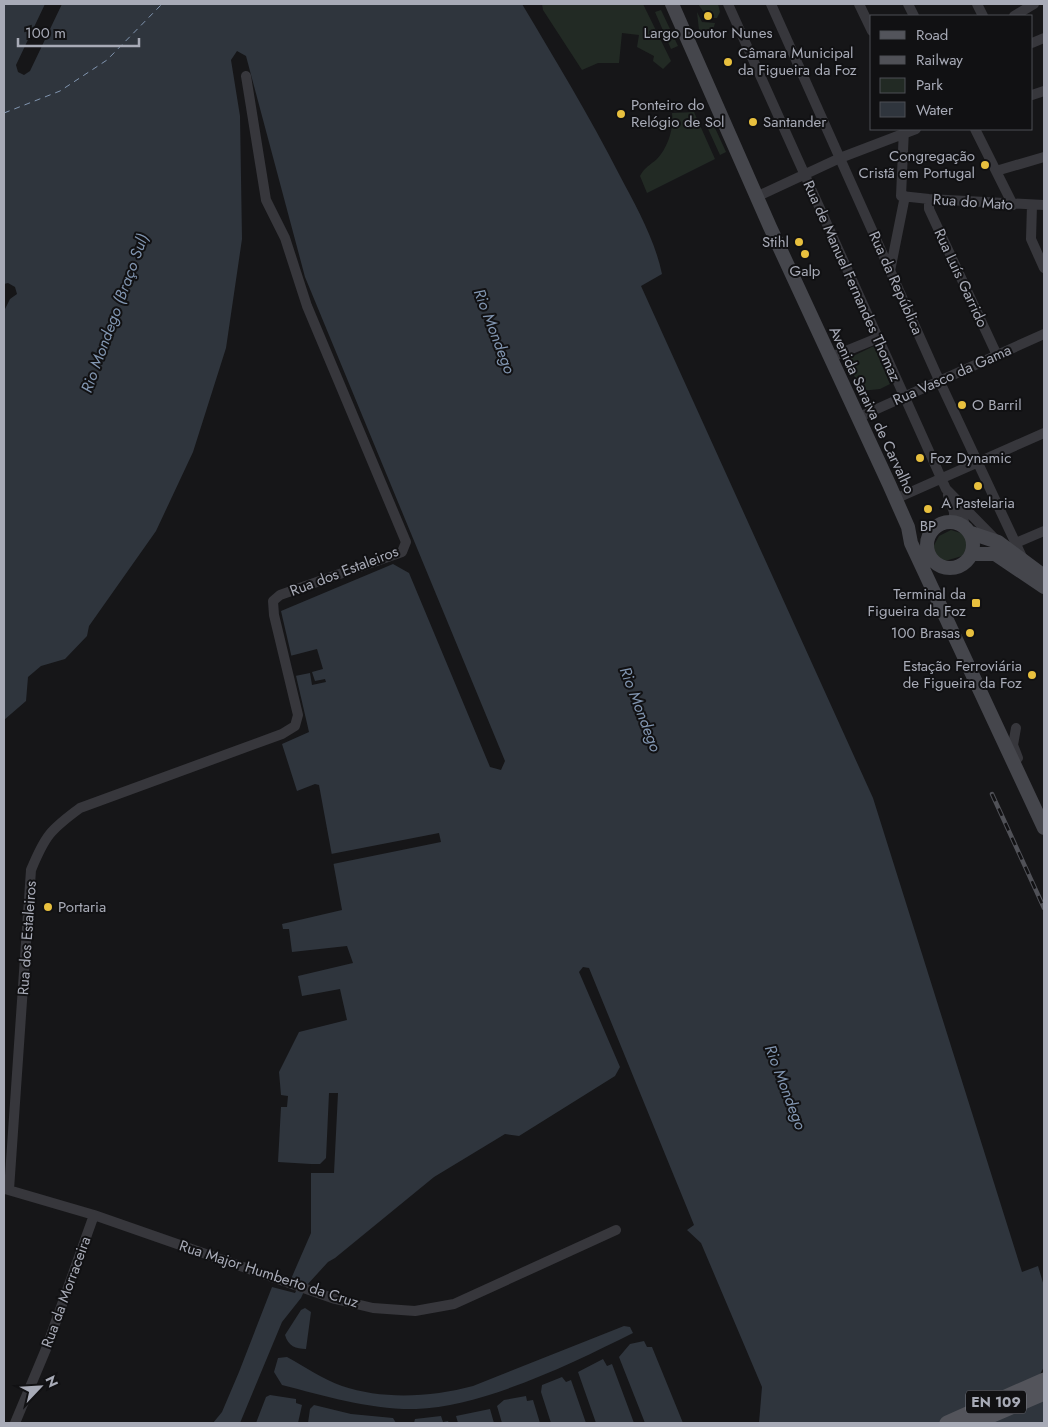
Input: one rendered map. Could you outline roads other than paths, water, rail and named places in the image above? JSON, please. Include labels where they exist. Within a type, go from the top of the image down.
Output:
[{"type":"main road","name":"Avenida Saraiva de Carvalho","points":[[672,4],[829,358],[859,416],[908,527],[911,543],[1044,828]]},
{"type":"main road","points":[[908,527],[914,540],[929,557],[937,565],[948,568],[961,564],[972,554],[973,544],[963,527]]},
{"type":"main road","points":[[908,527],[913,534],[930,534]]},
{"type":"main road","points":[[935,593],[927,541],[930,534],[939,527],[963,527],[998,542],[1044,576]]},
{"type":"main road","points":[[972,554],[995,554],[1044,588]]},
{"type":"main road","points":[[935,593],[940,578],[948,568]]},
{"type":"main road","name":"EN 109","points":[[947,1423],[1044,1380]]},
{"type":"main road","name":"EN 109","points":[[974,1423],[1044,1393]]},
{"type":"street","name":"Rua de Manuel Fernandes Thomaz","points":[[728,4],[944,484],[960,505],[998,542]]},
{"type":"street","name":"Rua da República","points":[[771,4],[977,463],[1023,560]]},
{"type":"street","points":[[859,4],[870,27]]},
{"type":"street","points":[[1016,15],[1034,4]]},
{"type":"street","name":"Rua dos Estaleiros","points":[[7,1189],[31,870],[40,847],[54,827],[80,808],[282,734],[295,726],[298,715],[274,615],[273,601],[280,596],[402,552],[406,542],[307,306],[285,238],[266,200],[246,76]]},
{"type":"street","points":[[756,197],[904,130],[903,196],[890,271]]},
{"type":"street","points":[[976,130],[1013,205]]},
{"type":"street","points":[[996,171],[1044,157]]},
{"type":"street","name":"Rua do Mato","points":[[903,196],[929,200],[1044,205]]},
{"type":"street","name":"Rua Luís Garrido","points":[[929,200],[929,209],[997,355]]},
{"type":"street","points":[[1032,205],[1031,239],[1044,268]]},
{"type":"street","name":"Rua Vasco da Gama","points":[[859,416],[1044,334]]},
{"type":"street","points":[[829,358],[878,338]]},
{"type":"street","points":[[895,499],[944,484],[977,463],[1044,433]]},
{"type":"street","points":[[944,484],[954,512],[963,527]]},
{"type":"street","points":[[960,505],[963,527]]},
{"type":"street","points":[[1016,543],[1044,531]]},
{"type":"street","points":[[1016,728],[1013,745],[1044,816]]},
{"type":"street","name":"Rua Major Humberto da Cruz","points":[[7,1189],[94,1215],[336,1299],[373,1308],[415,1311],[454,1304],[616,1230]]},
{"type":"street","name":"Rua da Morraceira","points":[[15,1423],[46,1349],[94,1215]]},
{"type":"water","points":[[4,4],[45,4],[16,65],[18,72],[24,75],[30,71],[62,4],[522,4],[597,132],[644,224],[655,249],[662,274],[641,286],[873,798],[1022,1272],[1038,1266],[1044,1286],[1044,1367],[1039,1376],[1044,1384],[1044,1423],[759,1423],[762,1387],[701,1243],[687,1230],[694,1225],[589,968],[583,967],[579,972],[620,1067],[615,1076],[519,1136],[505,1134],[434,1177],[328,1262],[307,1285],[301,1298],[282,1322],[240,1423],[213,1423],[222,1412],[272,1287],[295,1293],[300,1283],[291,1279],[311,1233],[311,1164],[278,1162],[281,1107],[287,1107],[288,1096],[281,1095],[279,1072],[299,1032],[347,1020],[340,989],[302,996],[298,976],[353,963],[347,946],[292,952],[289,929],[283,929],[282,924],[342,910],[319,785],[315,784],[297,791],[282,744],[309,732],[281,611],[393,564],[409,573],[490,767],[501,770],[505,761],[305,277],[246,56],[237,51],[231,60],[240,116],[242,239],[226,348],[193,452],[156,531],[89,626],[87,636],[65,659],[41,666],[28,677],[26,701],[4,720],[4,311],[10,299],[17,294],[15,287],[8,283],[4,284]]},
{"type":"water","points":[[305,1308],[311,1312],[306,1349],[293,1346],[288,1342],[285,1335],[301,1310]]},
{"type":"water","points":[[624,1326],[630,1327],[633,1333],[583,1358],[499,1392],[443,1406],[399,1409],[365,1405],[282,1385],[274,1372],[278,1358],[287,1357],[328,1380],[358,1390],[391,1395],[441,1393],[473,1386]]},
{"type":"water","points":[[644,1341],[647,1347],[652,1347],[683,1423],[645,1423],[619,1357],[630,1344]]},
{"type":"water","points":[[603,1359],[607,1366],[612,1364],[634,1423],[596,1423],[578,1372]]},
{"type":"water","points":[[562,1377],[566,1382],[571,1380],[586,1423],[551,1423],[541,1392],[542,1385]]},
{"type":"water","points":[[270,1395],[296,1399],[296,1403],[302,1405],[298,1423],[256,1423],[266,1397]]},
{"type":"water","points":[[526,1396],[527,1401],[533,1400],[540,1423],[502,1423],[497,1406],[504,1400]]},
{"type":"water","points":[[314,1405],[351,1414],[393,1418],[396,1423],[308,1423],[310,1409]]},
{"type":"water","points":[[490,1409],[494,1423],[458,1423],[456,1416]]},
{"type":"water","points":[[441,1416],[443,1422],[448,1421],[449,1423],[414,1423],[415,1419]]},
{"type":"railway","points":[[992,794],[1044,908]]},
{"type":"place","name":"Largo Doutor Nunes","points":[[708,16]]},
{"type":"place","name":"Câmara Municipal da Figueira da Foz","points":[[728,62]]},
{"type":"place","name":"Ponteiro do Relógio de Sol","points":[[621,114]]},
{"type":"place","name":"Santander","points":[[753,122]]},
{"type":"place","name":"Congregação Cristã em Portugal","points":[[985,165]]},
{"type":"place","name":"Stihl","points":[[799,242]]},
{"type":"place","name":"Galp","points":[[805,254]]},
{"type":"place","name":"O Barril","points":[[962,405]]},
{"type":"place","name":"Foz Dynamic","points":[[920,458]]},
{"type":"place","name":"A Pastelaria","points":[[978,486]]},
{"type":"place","name":"BP","points":[[928,509]]},
{"type":"place","name":"Terminal da Figueira da Foz","points":[[976,603]]},
{"type":"place","name":"100 Brasas","points":[[970,633]]},
{"type":"place","name":"Estação Ferroviária de Figueira da Foz","points":[[1032,675]]},
{"type":"place","name":"Portaria","points":[[48,907]]},
{"type":"water label","name":"Rio Mondego (Braço Sul)","points":[[114,313]]},
{"type":"water label","name":"Rio Mondego","points":[[495,331]]},
{"type":"water label","name":"Rio Mondego","points":[[641,709]]},
{"type":"water label","name":"Rio Mondego","points":[[786,1087]]}]
